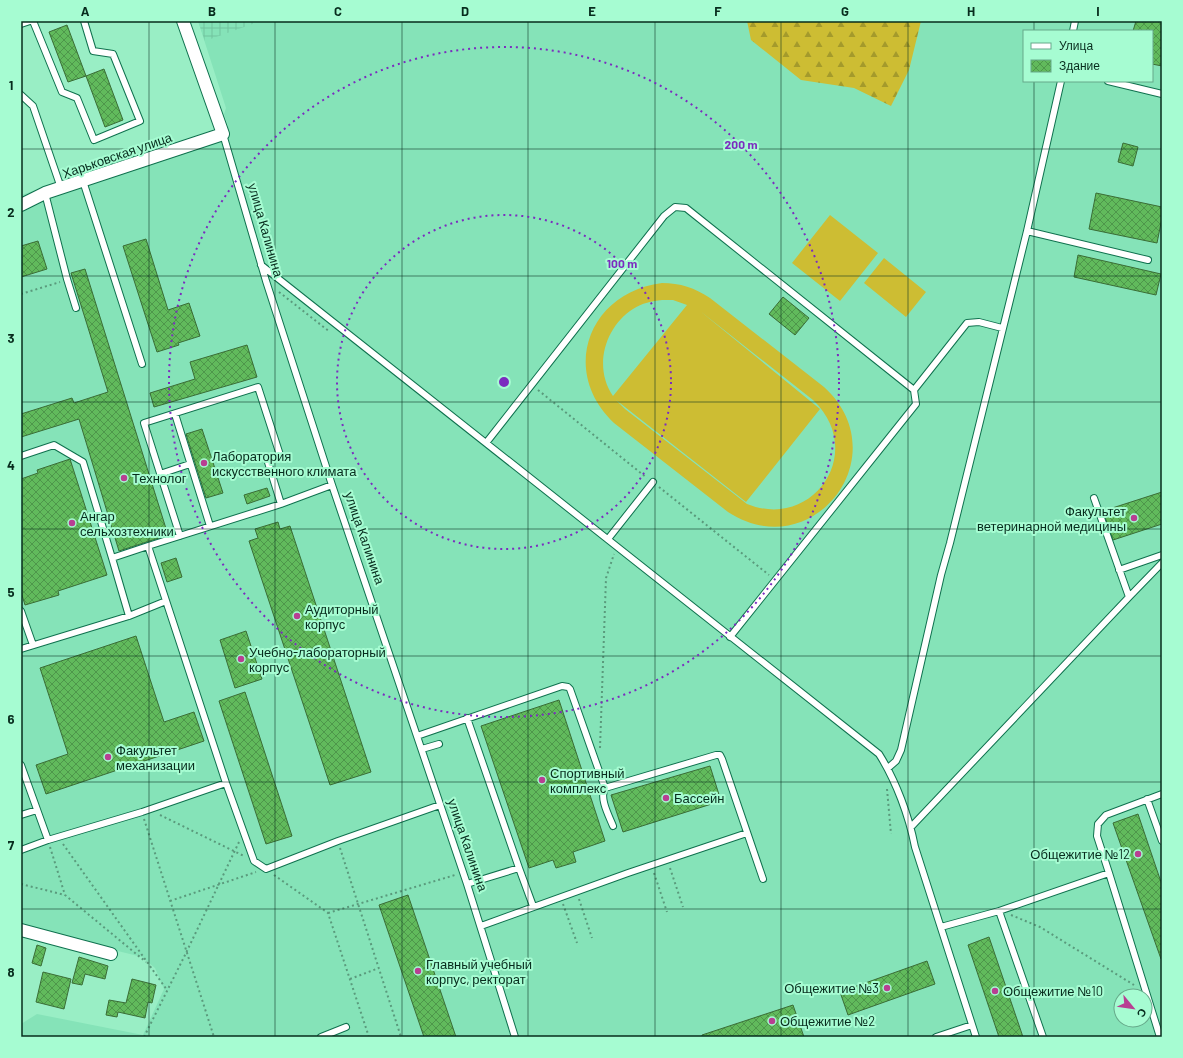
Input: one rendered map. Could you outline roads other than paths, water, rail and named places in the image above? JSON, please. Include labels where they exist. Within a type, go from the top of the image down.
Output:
[{"type":"street","name":"улица Калинина","points":[[183,21],[223,134]]},
{"type":"street","name":"Харьковская улица","points":[[21,205],[46,193],[223,134]]},
{"type":"street","points":[[21,930],[111,954]]},
{"type":"lane","points":[[21,24],[30,21]]},
{"type":"lane","points":[[33,21],[62,92],[77,98],[94,140],[140,122],[113,54],[93,51],[84,21]]},
{"type":"lane","points":[[888,768],[896,761],[901,750],[941,576],[1026,231],[1061,82]]},
{"type":"lane","points":[[1112,82],[1162,94]]},
{"type":"lane","points":[[21,95],[33,106],[61,188]]},
{"type":"lane","name":"улица Калинина","points":[[223,134],[266,281],[332,485],[496,971],[515,1037]]},
{"type":"lane","points":[[82,181],[142,364]]},
{"type":"lane","points":[[46,193],[67,279],[76,308]]},
{"type":"lane","points":[[486,443],[664,216],[675,207],[686,208],[914,390],[916,404],[730,637]]},
{"type":"lane","points":[[1026,231],[1148,260]]},
{"type":"lane","points":[[261,265],[880,754],[888,768],[911,827],[915,846],[976,1037]]},
{"type":"lane","points":[[914,390],[967,323],[979,322],[1002,328]]},
{"type":"lane","points":[[180,536],[144,424],[258,387],[280,455],[267,459],[281,504]]},
{"type":"lane","points":[[174,414],[210,526]]},
{"type":"lane","points":[[21,456],[54,445],[83,462],[129,616]]},
{"type":"lane","points":[[160,474],[190,464]]},
{"type":"lane","points":[[608,539],[653,482]]},
{"type":"lane","points":[[112,558],[281,504],[332,485]]},
{"type":"lane","points":[[1094,498],[1129,597]]},
{"type":"lane","points":[[148,546],[226,783],[254,862],[266,869],[338,841],[440,805]]},
{"type":"lane","points":[[1119,570],[1162,555]]},
{"type":"lane","points":[[911,827],[1162,563]]},
{"type":"lane","points":[[21,649],[129,616],[166,601]]},
{"type":"lane","points":[[21,611],[33,645]]},
{"type":"lane","points":[[417,736],[562,686],[568,686],[605,788]]},
{"type":"lane","points":[[467,718],[533,906]]},
{"type":"lane","points":[[422,749],[439,744]]},
{"type":"lane","points":[[613,826],[603,798],[602,792],[605,788],[716,755],[720,756],[762,879]]},
{"type":"lane","points":[[21,765],[48,840]]},
{"type":"lane","points":[[21,850],[48,840],[145,811],[226,783]]},
{"type":"lane","points":[[1160,1037],[1097,836],[1098,824],[1106,815],[1162,794]]},
{"type":"lane","points":[[1147,799],[1162,841]]},
{"type":"lane","points":[[21,816],[37,810]]},
{"type":"lane","points":[[481,926],[667,859],[747,833]]},
{"type":"lane","points":[[467,884],[519,868]]},
{"type":"lane","points":[[941,927],[999,911],[1109,873]]},
{"type":"lane","points":[[999,911],[1043,1037]]},
{"type":"lane","points":[[936,1037],[972,1025]]},
{"type":"lane","points":[[321,1037],[346,1027]]},
{"type":"place","name":"Лаборатория искусственного климата","points":[[204,463]]},
{"type":"place","name":"Технолог","points":[[124,478]]},
{"type":"place","name":"Факультет ветеринарной медицины","points":[[1134,518]]},
{"type":"place","name":"Ангар сельхозтехники","points":[[72,523]]},
{"type":"place","name":"Аудиторный корпус","points":[[297,616]]},
{"type":"place","name":"Учебно-лабораторный корпус","points":[[241,659]]},
{"type":"place","name":"Факультет механизации","points":[[108,757]]},
{"type":"place","name":"Спортивный комплекс","points":[[542,780]]},
{"type":"place","name":"Бассейн","points":[[666,798]]},
{"type":"place","name":"Общежитие №12","points":[[1138,854]]},
{"type":"place","name":"Главный учебный корпус, ректорат","points":[[418,971]]},
{"type":"place","name":"Общежитие №3","points":[[887,988]]},
{"type":"place","name":"Общежитие №10","points":[[995,991]]},
{"type":"place","name":"Общежитие №2","points":[[772,1021]]}]
